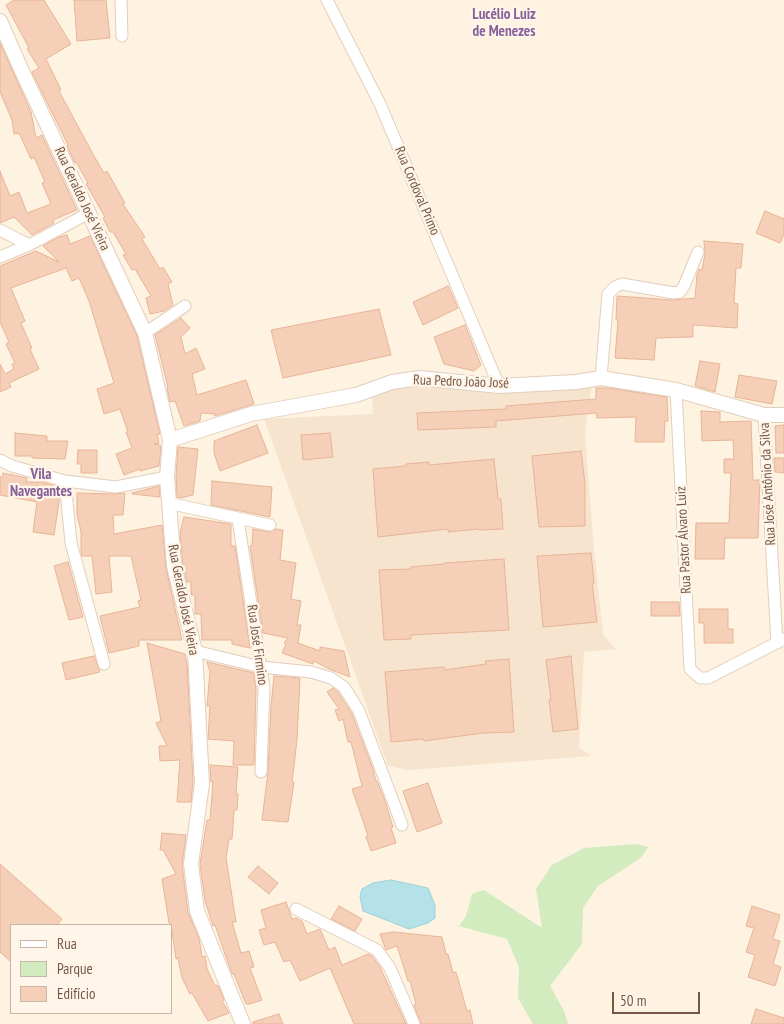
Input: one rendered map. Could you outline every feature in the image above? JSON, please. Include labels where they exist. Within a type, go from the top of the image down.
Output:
[{"type":"street","points":[[121,0],[122,36]]},
{"type":"street","name":"Rua Cordoval Primo","points":[[327,0],[380,104],[499,386]]},
{"type":"street","name":"Rua Geraldo José Vieira","points":[[0,21],[21,70],[145,333],[170,440],[167,477],[174,566],[195,651],[202,784],[191,864],[197,912],[243,1024]]},
{"type":"street","points":[[0,257],[29,246],[89,213]]},
{"type":"street","points":[[0,230],[29,246]]},
{"type":"street","points":[[601,378],[608,294],[615,287],[622,284],[674,293],[680,292],[698,252]]},
{"type":"street","points":[[145,333],[185,306]]},
{"type":"street","name":"Rua Pedro João José","points":[[170,440],[251,414],[356,395],[392,382],[420,378],[499,386],[576,382],[601,378],[676,390],[764,415],[784,415]]},
{"type":"street","name":"Rua Pastor Álvaro Luiz","points":[[676,390],[690,669],[700,678],[708,678],[780,641]]},
{"type":"street","name":"Rua José Antônio da Silva","points":[[764,415],[780,641]]},
{"type":"street","points":[[0,460],[12,466],[65,482],[116,486],[167,477]]},
{"type":"street","points":[[65,482],[72,544],[104,664]]},
{"type":"street","points":[[168,503],[270,525]]},
{"type":"street","name":"Rua José Firmino","points":[[238,519],[264,688],[261,772]]},
{"type":"street","points":[[195,651],[261,667],[311,672],[331,678],[344,687],[359,711],[402,825]]},
{"type":"street","points":[[296,909],[377,950],[390,968],[414,1024]]},
{"type":"shaded area","points":[[420,382],[500,393],[550,391],[592,385],[585,435],[593,539],[603,635],[616,649],[584,652],[579,748],[592,756],[408,770],[388,766],[264,419],[373,414],[372,394]]},
{"type":"green space","points":[[636,844],[648,847],[642,857],[598,886],[583,908],[582,944],[550,986],[564,1011],[568,1024],[533,1024],[518,998],[519,967],[507,939],[459,926],[466,916],[472,894],[484,890],[542,928],[536,889],[552,865],[584,848]]},
{"type":"water","points":[[391,880],[428,888],[435,905],[435,918],[428,923],[409,929],[363,911],[360,896],[362,889],[373,883]]},
{"type":"building","points":[[14,0],[44,0],[71,44],[46,59],[61,90],[59,91],[94,156],[104,173],[107,171],[125,203],[123,204],[145,237],[142,239],[160,269],[163,267],[172,282],[168,284],[173,305],[164,311],[150,314],[146,298],[151,296],[135,269],[132,270],[123,255],[126,254],[113,232],[110,232],[103,218],[105,217],[86,184],[88,183],[75,163],[32,72],[39,68],[27,49],[29,48],[6,5]]},
{"type":"building","points":[[74,0],[106,0],[110,38],[77,41]]},
{"type":"building","points":[[0,43],[31,112],[36,138],[42,135],[77,210],[53,220],[54,223],[32,235],[14,217],[0,223],[0,171],[10,196],[19,192],[27,213],[51,204],[42,183],[45,182],[34,157],[31,159],[19,133],[14,134],[12,120],[0,92]]},
{"type":"building","points":[[765,211],[784,219],[784,234],[780,243],[756,233]]},
{"type":"building","points":[[67,235],[70,244],[90,236],[137,336],[160,434],[157,434],[159,443],[154,444],[160,445],[161,449],[159,466],[140,471],[140,469],[124,475],[116,454],[132,448],[126,432],[128,432],[120,409],[104,414],[97,389],[114,383],[89,301],[79,278],[72,281],[66,268],[11,288],[25,321],[21,323],[39,369],[9,383],[11,387],[0,392],[0,364],[5,374],[14,369],[12,364],[15,363],[6,344],[9,342],[0,322],[0,266],[36,251],[59,262],[43,246],[59,237]]},
{"type":"building","points":[[704,241],[743,244],[741,268],[736,268],[734,303],[738,304],[737,328],[693,325],[693,337],[656,338],[654,360],[615,358],[618,320],[616,320],[617,296],[673,300],[695,298],[697,275],[699,269],[702,270],[705,254]]},
{"type":"building","points":[[448,286],[458,308],[423,325],[413,302]]},
{"type":"building","points":[[379,309],[391,355],[283,378],[271,330]]},
{"type":"building","points":[[181,318],[190,328],[181,337],[185,354],[196,348],[205,369],[192,374],[197,395],[246,380],[254,404],[215,416],[215,414],[201,413],[200,421],[184,426],[175,401],[170,402],[155,335]]},
{"type":"building","points":[[465,325],[481,365],[474,371],[444,364],[434,337]]},
{"type":"building","points":[[700,361],[720,364],[715,392],[695,386]]},
{"type":"building","points":[[739,375],[777,381],[772,404],[735,397]]},
{"type":"building","points":[[596,388],[608,388],[667,397],[668,421],[665,421],[664,442],[635,442],[636,417],[597,418],[596,413],[496,421],[496,427],[418,430],[417,413],[506,409],[506,406],[596,399]]},
{"type":"building","points":[[701,411],[720,412],[720,422],[751,421],[753,480],[760,480],[758,538],[725,538],[724,559],[695,559],[696,523],[729,523],[731,473],[724,473],[724,459],[734,459],[733,440],[702,441]]},
{"type":"building","points":[[257,425],[268,453],[220,471],[214,453],[214,441]]},
{"type":"building","points":[[784,425],[784,453],[776,453],[775,426]]},
{"type":"building","points":[[15,433],[47,436],[47,441],[68,441],[65,459],[15,456]]},
{"type":"building","points":[[330,433],[333,457],[303,460],[301,435]]},
{"type":"building","points":[[178,447],[198,449],[193,495],[181,498],[177,497]]},
{"type":"building","points":[[78,450],[97,450],[97,473],[81,473],[81,464],[77,464]]},
{"type":"building","points":[[581,451],[585,484],[585,526],[539,527],[532,456]]},
{"type":"building","points":[[774,458],[784,458],[784,473],[775,472]]},
{"type":"building","points":[[494,459],[498,499],[501,499],[503,529],[448,532],[448,529],[378,537],[373,469],[429,462],[429,465]]},
{"type":"building","points":[[3,473],[27,478],[26,482],[42,482],[58,487],[59,502],[54,535],[33,532],[37,502],[0,495],[0,477],[3,477]]},
{"type":"building","points":[[212,481],[272,487],[270,517],[211,505]]},
{"type":"building","points":[[159,486],[160,497],[132,494],[132,493]]},
{"type":"building","points":[[77,493],[125,493],[123,515],[113,515],[114,534],[162,525],[166,568],[182,640],[139,640],[139,646],[109,653],[100,616],[140,607],[138,601],[141,600],[131,556],[109,556],[112,592],[96,594],[92,556],[82,556],[81,551],[81,531],[77,515]]},
{"type":"building","points":[[184,517],[231,524],[231,546],[235,546],[250,648],[232,644],[232,640],[202,640],[201,614],[195,614],[195,595],[191,595],[191,582],[187,582],[183,565],[180,533]]},
{"type":"building","points":[[253,529],[269,532],[276,529],[283,530],[280,560],[296,563],[291,599],[301,601],[297,625],[301,625],[298,643],[320,651],[320,647],[344,651],[350,677],[314,661],[313,664],[282,653],[286,644],[284,643],[288,638],[263,633],[250,546],[252,546]]},
{"type":"building","points":[[591,553],[594,583],[592,583],[597,622],[543,627],[537,556]]},
{"type":"building","points":[[504,559],[509,630],[411,635],[411,639],[384,640],[379,570],[411,569],[411,567],[444,563]]},
{"type":"building","points":[[68,562],[83,617],[69,620],[54,566]]},
{"type":"building","points":[[651,602],[679,602],[680,616],[651,616]]},
{"type":"building","points":[[699,609],[728,609],[728,629],[733,629],[733,643],[704,643],[704,623],[699,623]]},
{"type":"building","points":[[147,643],[185,654],[193,781],[191,802],[177,802],[180,760],[160,761],[159,746],[167,746],[156,723],[161,721]]},
{"type":"building","points":[[94,656],[100,672],[66,680],[62,663]]},
{"type":"building","points":[[571,656],[578,729],[553,732],[546,660]]},
{"type":"building","points":[[509,659],[514,732],[483,733],[424,741],[423,739],[391,742],[385,672],[444,667],[445,670],[486,664],[485,661]]},
{"type":"building","points":[[207,662],[254,673],[256,688],[254,765],[233,765],[234,741],[208,739],[210,706],[207,706],[210,672]]},
{"type":"building","points":[[274,676],[300,678],[297,740],[292,782],[294,782],[288,822],[262,820],[268,772]]},
{"type":"building","points":[[333,688],[338,692],[352,714],[393,827],[391,828],[396,843],[371,851],[366,837],[368,836],[352,789],[362,786],[351,742],[348,742],[343,719],[339,721],[335,710],[339,709],[327,692]]},
{"type":"building","points":[[210,765],[238,767],[237,810],[234,810],[232,839],[229,839],[226,858],[236,922],[232,922],[241,953],[249,951],[254,967],[250,968],[262,1000],[250,1004],[246,1004],[234,974],[232,974],[205,901],[200,864],[207,820],[210,820],[213,782],[211,782]]},
{"type":"building","points":[[428,783],[442,823],[417,832],[403,791]]},
{"type":"building","points":[[162,833],[186,835],[182,865],[188,912],[199,938],[202,957],[205,956],[207,969],[215,986],[219,987],[224,1000],[222,1001],[229,1013],[208,1021],[192,993],[190,994],[182,978],[178,958],[176,959],[172,924],[169,923],[162,879],[176,874],[163,850],[160,850]]},
{"type":"building","points":[[0,864],[62,919],[58,924],[10,924],[10,961],[0,952]]},
{"type":"building","points":[[258,866],[278,883],[269,894],[248,877]]},
{"type":"building","points":[[286,902],[292,919],[296,918],[302,921],[307,934],[320,929],[329,950],[335,947],[342,965],[368,954],[372,956],[380,967],[406,1024],[354,1024],[330,968],[300,981],[290,960],[284,962],[275,942],[264,945],[259,930],[266,928],[261,910]]},
{"type":"building","points":[[339,906],[362,919],[355,931],[331,919]]},
{"type":"building","points":[[752,906],[780,915],[773,939],[780,941],[773,964],[781,967],[775,986],[748,977],[755,955],[746,952],[754,928],[746,926]]},
{"type":"building","points":[[394,932],[442,937],[446,954],[448,954],[453,973],[456,972],[467,1011],[470,1010],[473,1024],[421,1024],[414,1005],[416,1004],[410,981],[408,981],[397,946],[386,950],[380,934]]},
{"type":"building","points":[[756,1009],[784,1018],[784,1024],[751,1024]]},
{"type":"building","points":[[279,1014],[283,1024],[253,1024],[253,1022]]},
{"type":"district","name":"Lucélio Luiz de Menezes","points":[[504,24]]},
{"type":"district","name":"Vila Navegantes","points":[[41,484]]}]
